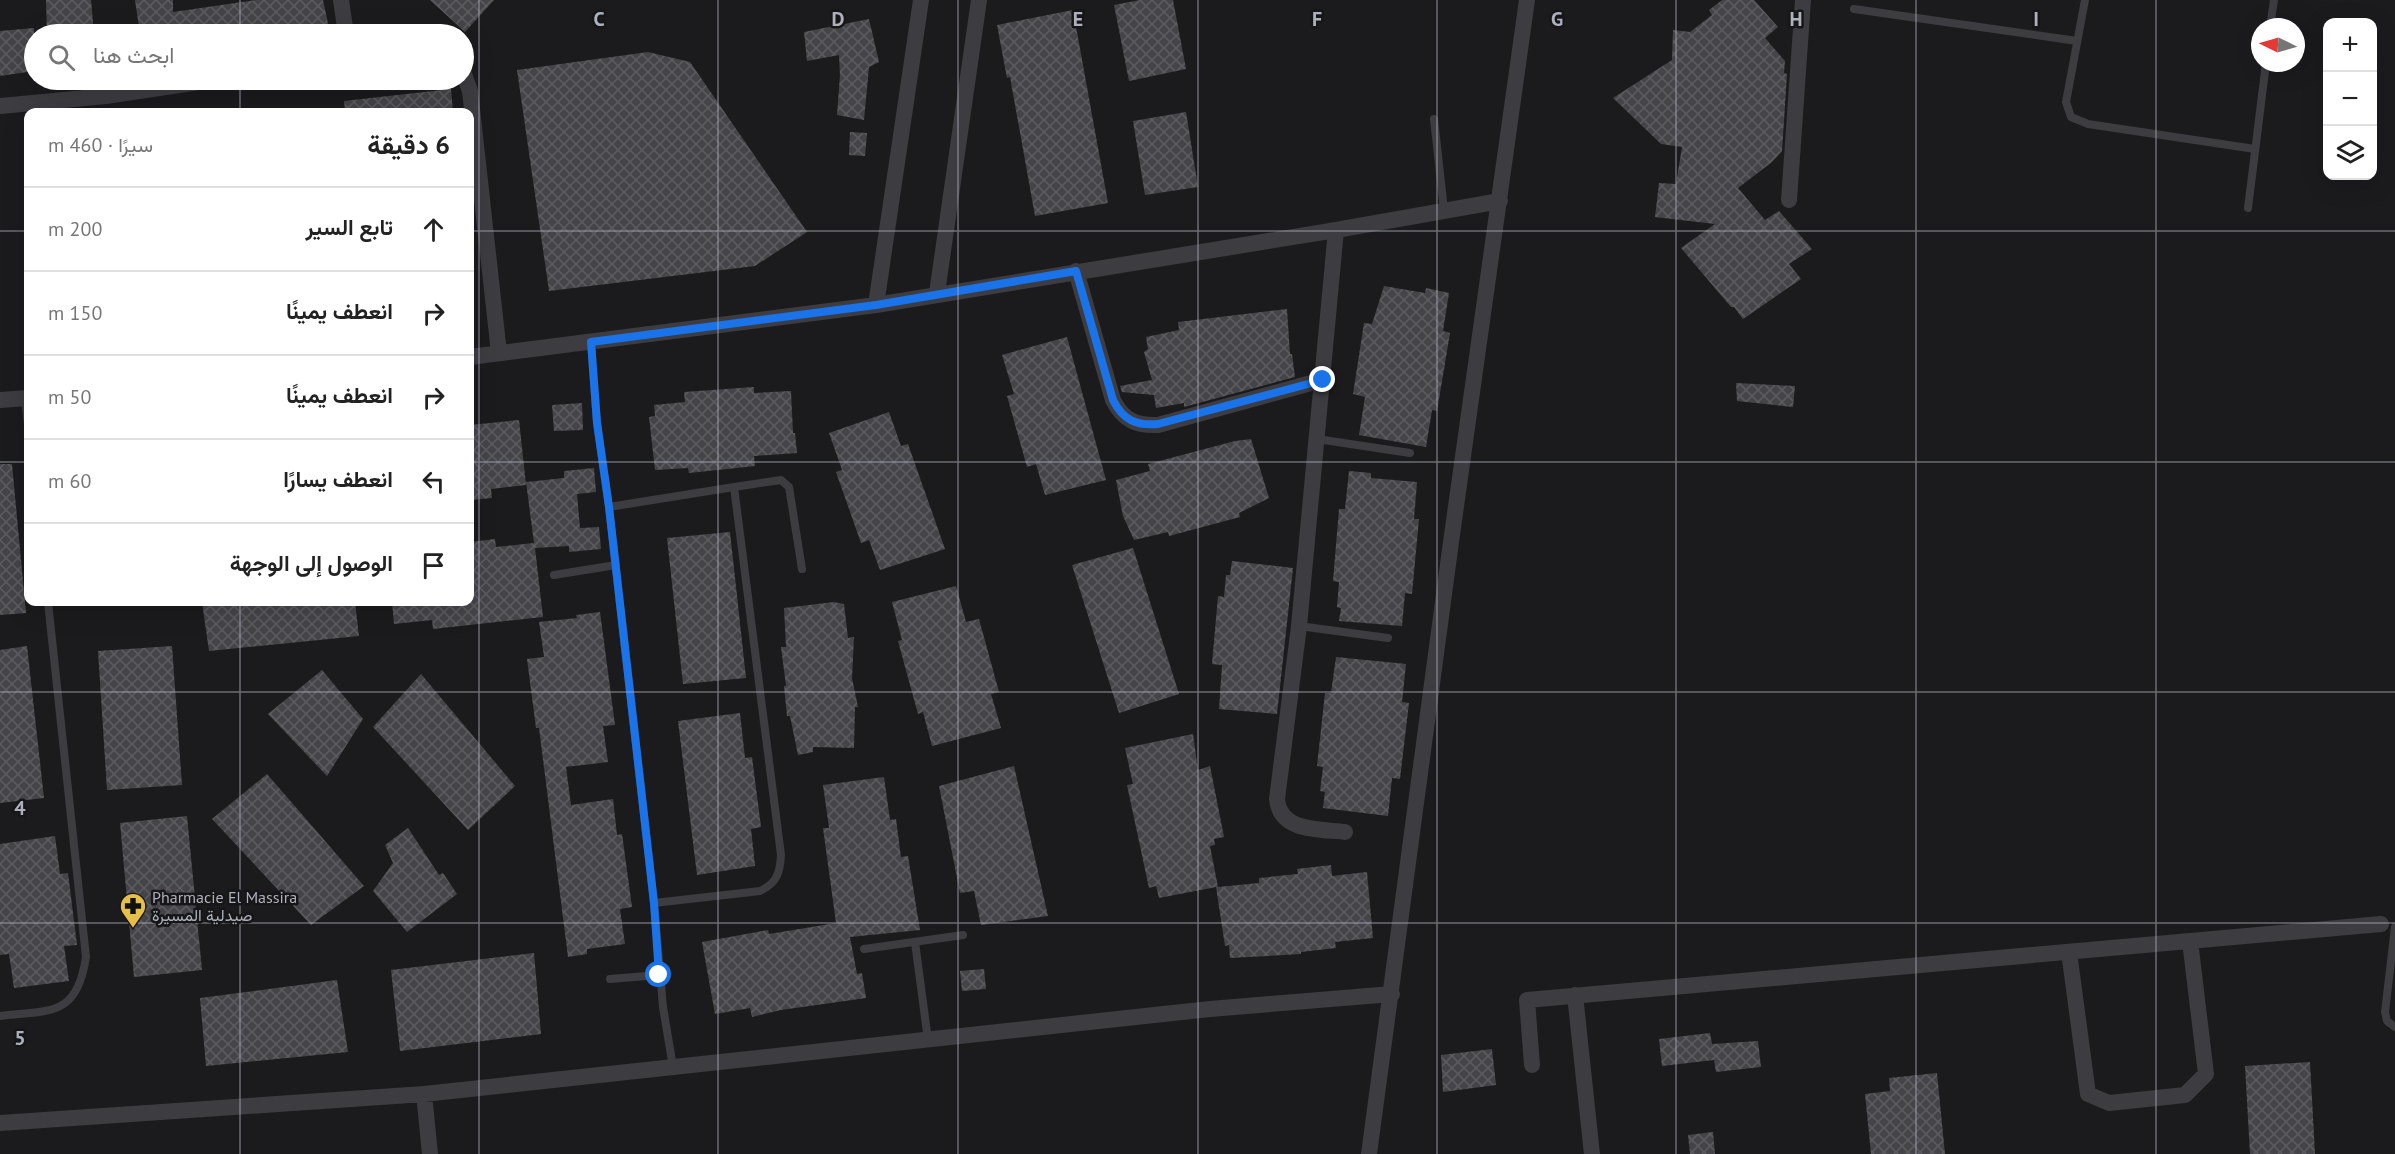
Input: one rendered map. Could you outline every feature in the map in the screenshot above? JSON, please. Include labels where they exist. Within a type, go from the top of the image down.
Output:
[{"type":"street","points":[[341,0],[345,24]]},
{"type":"street","points":[[876,305],[921,0]]},
{"type":"street","points":[[937,293],[979,0]]},
{"type":"street","points":[[1369,1154],[1527,0]]},
{"type":"street","points":[[1789,200],[1803,0]]},
{"type":"street","points":[[0,106],[107,104],[168,90]]},
{"type":"street","points":[[470,90],[472,108]]},
{"type":"street","points":[[474,127],[499,353]]},
{"type":"street","points":[[474,356],[876,305],[937,293],[1336,230],[1500,201]]},
{"type":"street","points":[[1336,230],[1299,626],[1277,791],[1277,806],[1281,814],[1291,823],[1345,832]]},
{"type":"street","points":[[1076,271],[1113,400],[1119,411],[1127,419],[1137,424],[1158,424],[1323,380]]},
{"type":"street","points":[[0,400],[24,398]]},
{"type":"street","points":[[1532,1065],[1527,1000],[2388,925]]},
{"type":"street","points":[[2069,951],[2088,1094],[2109,1103],[2186,1095],[2206,1074],[2190,941]]},
{"type":"street","points":[[0,1123],[424,1094],[1210,1009],[1392,994]]},
{"type":"street","points":[[1575,996],[1592,1154]]},
{"type":"street","points":[[424,1094],[430,1154]]},
{"type":"lane","points":[[2085,0],[2066,102],[2071,117],[2088,124],[2255,149]]},
{"type":"lane","points":[[2271,18],[2274,0]]},
{"type":"lane","points":[[1854,9],[2077,41]]},
{"type":"lane","points":[[2248,208],[2265,72]]},
{"type":"lane","points":[[1434,119],[1444,210]]},
{"type":"lane","points":[[591,342],[597,423],[609,507],[654,903],[659,975],[673,1067]]},
{"type":"lane","points":[[1317,439],[1410,453]]},
{"type":"lane","points":[[609,507],[781,480],[789,487],[802,569]]},
{"type":"lane","points":[[654,903],[760,891],[771,886],[780,870],[782,855],[734,487]]},
{"type":"lane","points":[[554,574],[616,566]]},
{"type":"lane","points":[[0,1016],[52,1010],[66,1004],[76,992],[83,977],[86,957],[48,606]]},
{"type":"lane","points":[[1299,626],[1388,638]]},
{"type":"lane","points":[[2388,925],[2385,1012],[2387,1021],[2395,1027]]},
{"type":"lane","points":[[864,949],[963,935]]},
{"type":"lane","points":[[915,942],[928,1041]]},
{"type":"lane","points":[[610,979],[659,975]]},
{"type":"building","points":[[46,0],[91,0],[93,24],[47,24]]},
{"type":"building","points":[[135,0],[173,0],[173,12],[256,0],[323,0],[328,24],[139,24]]},
{"type":"building","points":[[430,0],[494,0],[472,24],[456,24]]},
{"type":"building","points":[[1140,0],[1173,0],[1186,69],[1129,81],[1114,5]]},
{"type":"building","points":[[1722,0],[1754,0],[1778,27],[1765,38],[1785,61],[1784,73],[1787,74],[1782,151],[1772,162],[1738,188],[1765,220],[1779,211],[1812,249],[1789,264],[1801,279],[1743,319],[1681,248],[1715,224],[1655,217],[1659,183],[1676,184],[1682,147],[1661,144],[1613,98],[1672,60],[1673,30],[1690,32],[1712,15],[1709,10]]},
{"type":"building","points":[[1073,10],[1108,203],[1035,216],[1010,77],[1007,78],[997,25]]},
{"type":"building","points":[[869,19],[879,62],[869,67],[864,120],[837,115],[839,55],[807,61],[804,32]]},
{"type":"building","points":[[24,29],[24,72],[0,76],[0,31]]},
{"type":"building","points":[[648,52],[690,62],[807,232],[755,266],[549,291],[517,70]]},
{"type":"building","points":[[451,90],[453,108],[345,108],[344,101]]},
{"type":"building","points":[[1186,112],[1198,187],[1145,195],[1133,121]]},
{"type":"building","points":[[850,132],[867,133],[865,156],[849,155]]},
{"type":"building","points":[[1384,286],[1425,293],[1426,288],[1449,293],[1443,331],[1450,333],[1437,411],[1432,410],[1426,447],[1359,435],[1365,397],[1353,394],[1364,323],[1372,324]]},
{"type":"building","points":[[1287,309],[1290,354],[1292,354],[1295,377],[1184,407],[1184,403],[1156,408],[1154,395],[1122,392],[1120,386],[1152,380],[1144,352],[1148,349],[1146,337],[1179,330],[1178,322]]},
{"type":"building","points":[[1067,337],[1106,480],[1045,495],[1036,464],[1027,467],[1007,396],[1014,394],[1002,355]]},
{"type":"building","points":[[1736,383],[1795,386],[1793,407],[1737,401]]},
{"type":"building","points":[[754,387],[754,393],[791,391],[793,433],[795,433],[797,453],[754,456],[755,466],[689,473],[688,468],[655,470],[649,417],[655,416],[654,405],[685,402],[684,392]]},
{"type":"building","points":[[582,403],[583,430],[554,431],[552,405]]},
{"type":"building","points":[[889,412],[901,446],[908,444],[945,549],[880,570],[869,540],[861,543],[836,472],[842,470],[829,433]]},
{"type":"building","points":[[519,420],[526,485],[491,489],[492,498],[474,500],[474,425]]},
{"type":"building","points":[[1251,439],[1269,498],[1239,513],[1240,517],[1169,536],[1168,532],[1134,540],[1123,516],[1116,480],[1150,471],[1148,464],[1235,441]]},
{"type":"building","points":[[0,464],[12,464],[26,613],[0,615]]},
{"type":"building","points":[[594,468],[596,492],[577,494],[580,528],[599,527],[601,549],[569,552],[569,546],[535,548],[543,617],[433,629],[432,620],[394,624],[392,606],[474,606],[474,542],[495,539],[496,547],[534,543],[526,482],[564,478],[564,471]]},
{"type":"building","points":[[1349,471],[1371,473],[1371,478],[1417,482],[1414,519],[1419,519],[1412,594],[1405,593],[1402,626],[1339,621],[1341,608],[1337,607],[1339,582],[1333,581],[1339,509],[1345,509]]},
{"type":"building","points":[[730,532],[746,678],[683,684],[667,538]]},
{"type":"building","points":[[1133,548],[1179,694],[1119,713],[1072,565]]},
{"type":"building","points":[[1232,561],[1293,568],[1277,714],[1219,709],[1222,665],[1212,664],[1218,596],[1224,597],[1226,575],[1230,575]]},
{"type":"building","points":[[956,586],[966,622],[979,619],[999,692],[991,694],[1001,728],[932,746],[923,712],[918,714],[898,641],[902,640],[892,602]]},
{"type":"building","points":[[834,602],[844,604],[848,638],[854,637],[852,678],[858,707],[855,707],[854,748],[813,747],[813,752],[798,755],[790,716],[787,716],[784,686],[786,686],[781,647],[786,647],[784,608]]},
{"type":"building","points":[[203,606],[355,606],[359,636],[209,651]]},
{"type":"building","points":[[600,612],[615,725],[603,726],[608,762],[566,767],[571,805],[613,799],[617,835],[622,834],[632,907],[620,909],[625,944],[587,949],[587,954],[568,957],[539,728],[536,728],[527,659],[544,657],[539,622],[577,618],[576,615]]},
{"type":"building","points":[[27,646],[44,798],[0,803],[0,650]]},
{"type":"building","points":[[172,646],[182,785],[107,790],[98,651]]},
{"type":"building","points":[[1336,657],[1406,664],[1402,702],[1409,703],[1400,779],[1392,778],[1388,816],[1323,808],[1325,792],[1320,791],[1323,767],[1317,766],[1325,693],[1331,693]]},
{"type":"building","points":[[322,670],[363,719],[327,776],[268,714]]},
{"type":"building","points":[[421,674],[515,786],[468,830],[373,727]]},
{"type":"building","points":[[740,713],[745,758],[752,757],[761,827],[751,829],[755,866],[697,875],[678,721]]},
{"type":"building","points":[[1193,734],[1198,770],[1210,766],[1224,837],[1214,839],[1215,845],[1210,846],[1218,887],[1259,883],[1259,878],[1298,874],[1297,869],[1331,865],[1332,876],[1367,872],[1373,938],[1335,942],[1336,948],[1301,952],[1301,954],[1230,958],[1229,945],[1225,946],[1216,887],[1159,898],[1156,886],[1149,888],[1127,785],[1133,784],[1125,748]]},
{"type":"building","points":[[1014,766],[1048,916],[981,925],[974,891],[960,893],[939,786]]},
{"type":"building","points":[[267,774],[364,886],[311,925],[212,819]]},
{"type":"building","points":[[884,777],[890,820],[896,819],[901,857],[908,856],[920,930],[850,937],[857,974],[862,973],[866,998],[781,1010],[752,1017],[750,1008],[715,1014],[702,942],[768,930],[769,934],[836,923],[823,828],[829,828],[823,785]]},
{"type":"building","points":[[187,816],[202,970],[134,977],[120,823]]},
{"type":"building","points":[[408,828],[439,875],[443,873],[457,894],[407,932],[373,891],[393,863],[385,845]]},
{"type":"building","points":[[55,836],[60,874],[68,873],[77,945],[64,946],[69,981],[14,988],[9,954],[0,955],[0,844]]},
{"type":"building","points":[[534,953],[541,1034],[400,1051],[391,970]]},
{"type":"building","points":[[984,969],[986,989],[962,991],[960,971]]},
{"type":"building","points":[[337,980],[348,1052],[206,1066],[200,998]]},
{"type":"building","points":[[1710,1033],[1712,1044],[1758,1041],[1761,1067],[1716,1072],[1714,1060],[1662,1066],[1659,1039]]},
{"type":"building","points":[[1492,1049],[1496,1085],[1443,1092],[1441,1055]]},
{"type":"building","points":[[2310,1062],[2315,1154],[2250,1154],[2245,1066]]},
{"type":"building","points":[[1937,1073],[1945,1154],[1871,1154],[1865,1094],[1890,1091],[1889,1078]]},
{"type":"building","points":[[1713,1132],[1715,1154],[1690,1154],[1688,1135]]},
{"type":"place","name":"Pharmacie El Massira صيدلية المسيرة","points":[[133,929]]},
{"type":"route","points":[[659,975],[654,903],[609,507],[597,423],[591,342],[876,305],[1076,271],[1113,400],[1119,411],[1127,419],[1137,424],[1158,424],[1323,380]]}]
